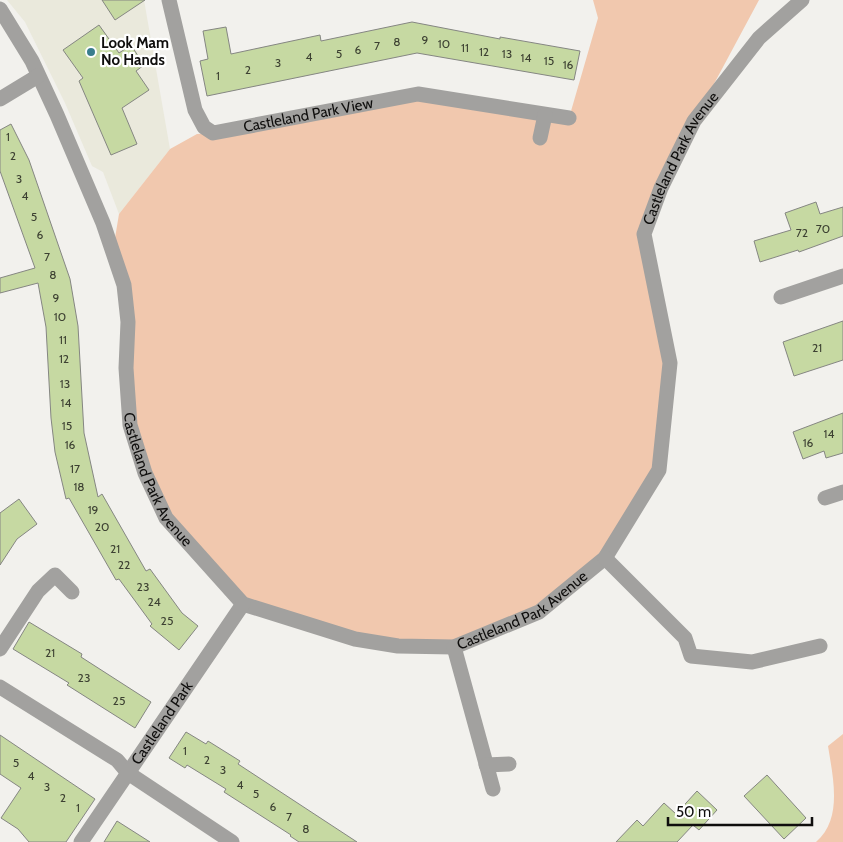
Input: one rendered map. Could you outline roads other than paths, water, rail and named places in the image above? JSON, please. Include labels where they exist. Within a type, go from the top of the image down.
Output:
[{"type":"street","name":"Castleland Park View","points":[[169,0],[195,110],[204,127],[213,133],[418,94],[569,118]]},
{"type":"street","name":"Castleland Park Avenue","points":[[38,76],[103,223],[124,285],[128,322],[126,368],[130,425],[145,473],[166,518],[243,604],[355,640],[398,646],[454,647],[539,612],[604,558],[658,470],[670,363],[644,234],[661,188],[694,121],[759,38],[802,0]]},
{"type":"street","points":[[0,9],[32,62],[38,76],[0,99]]},
{"type":"street","points":[[540,138],[545,115]]},
{"type":"street","points":[[781,297],[843,276]]},
{"type":"street","points":[[825,498],[843,492]]},
{"type":"street","points":[[604,558],[685,638],[691,656],[752,662],[820,646]]},
{"type":"street","points":[[0,649],[38,591],[55,575],[72,592]]},
{"type":"street","name":"Castleland Park","points":[[81,842],[243,604]]},
{"type":"street","points":[[454,647],[493,789]]},
{"type":"street","points":[[0,687],[117,760],[128,773],[232,842]]},
{"type":"street","points":[[486,765],[510,764]]},
{"type":"place","name":"Look Mam No Hands","points":[[91,52]]}]
